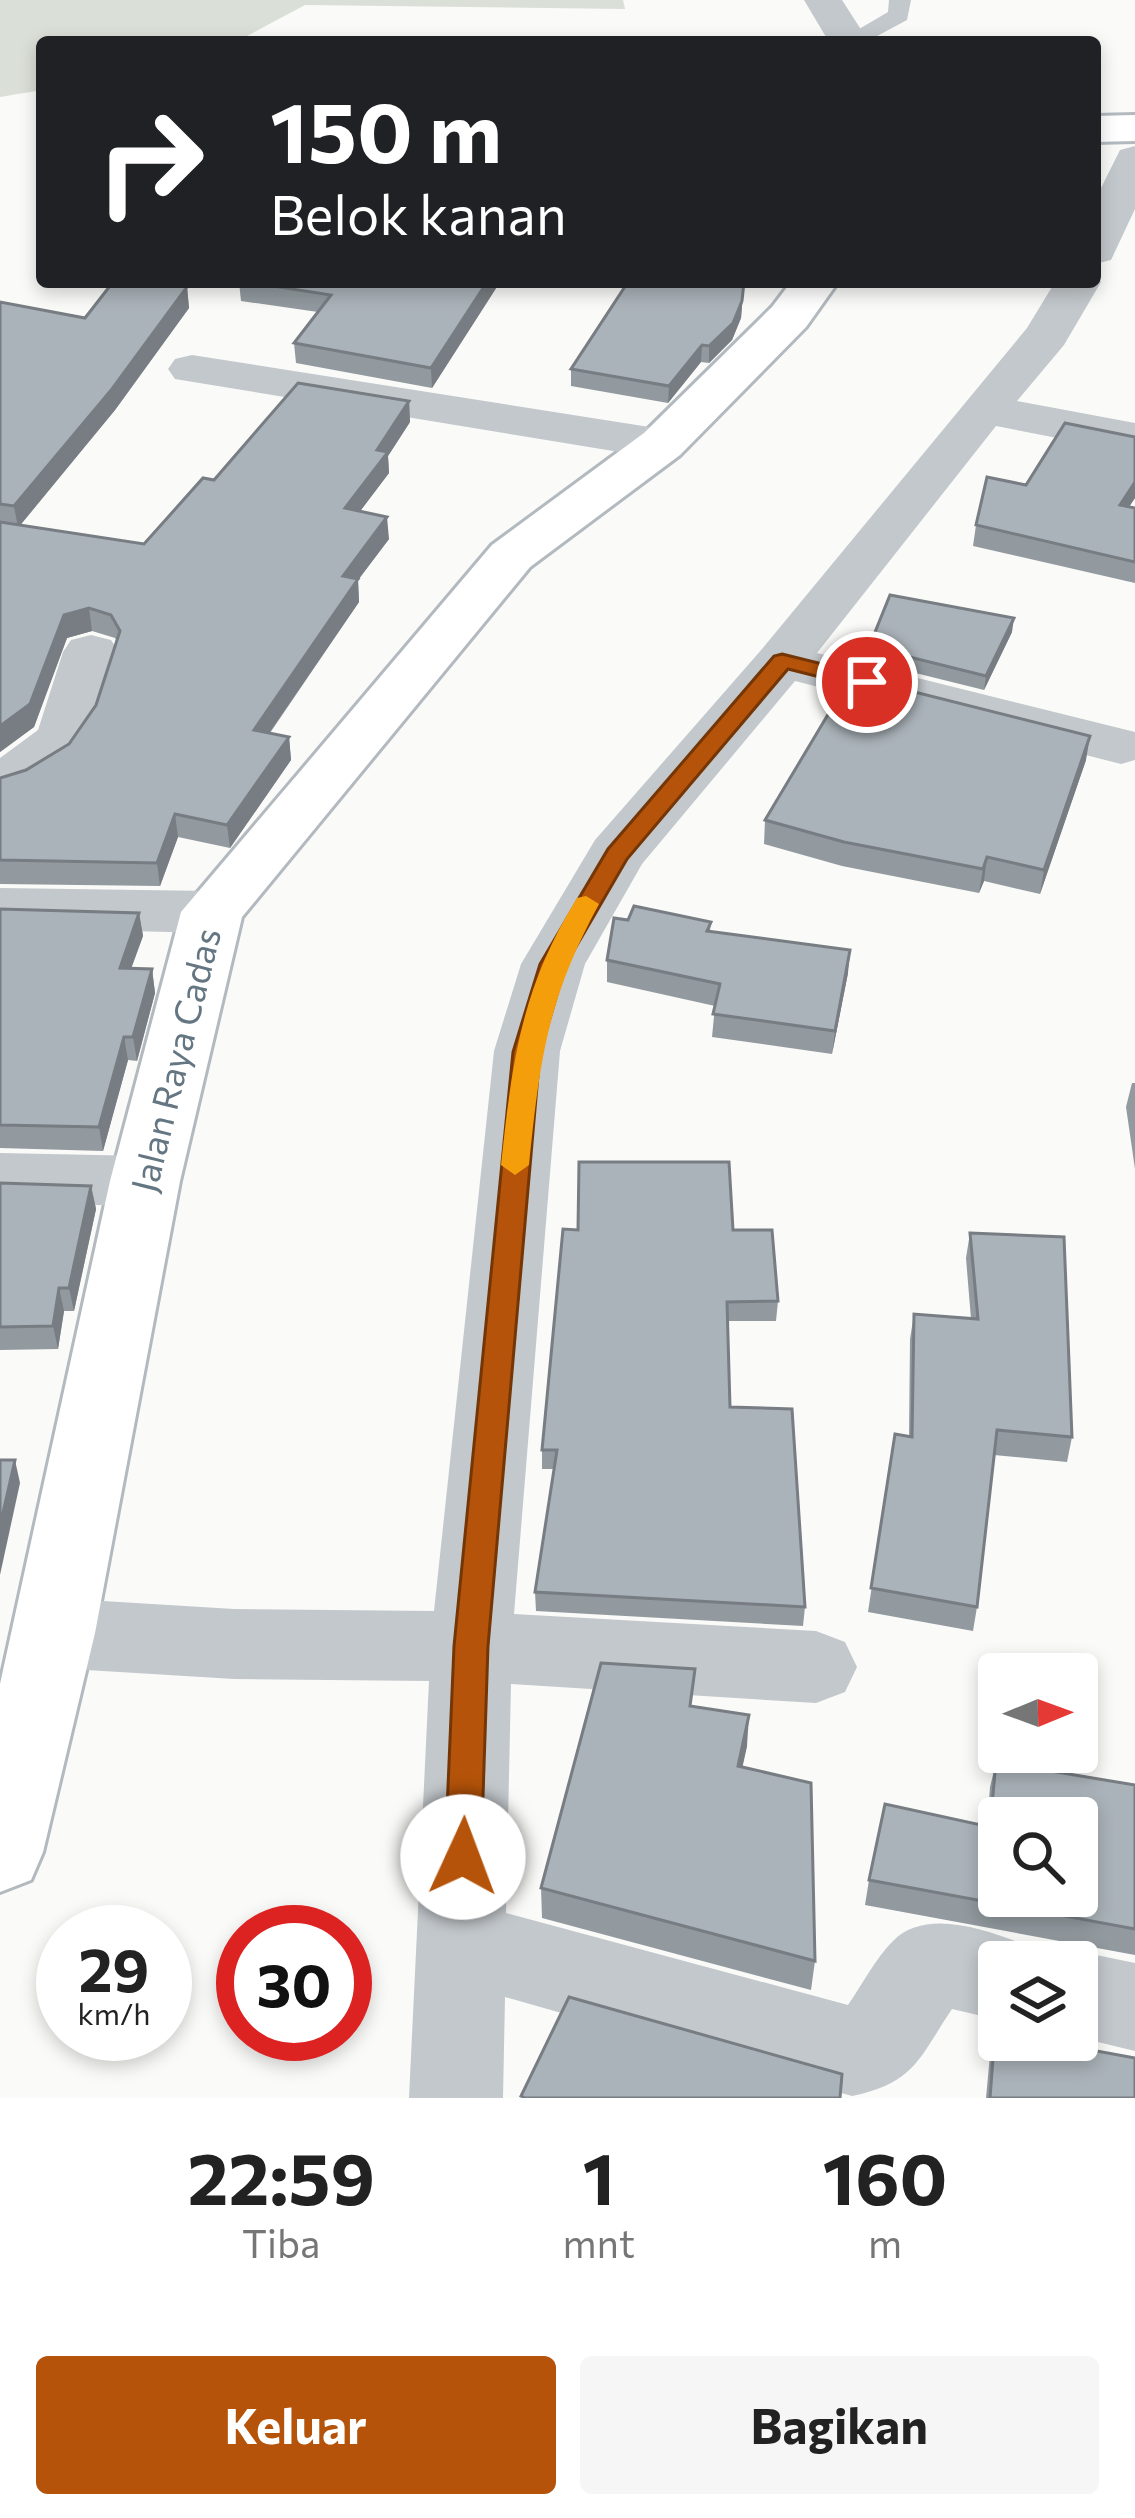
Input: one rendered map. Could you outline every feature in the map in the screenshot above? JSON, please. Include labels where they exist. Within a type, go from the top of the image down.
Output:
[{"type":"street","points":[[823,0],[845,36]]},
{"type":"street","points":[[1101,220],[1118,136]]},
{"type":"street","name":"Jalan Raya Cadas","points":[[0,1852],[54,1633],[145,1181],[212,912],[511,556],[662,444],[789,317],[811,288]]},
{"type":"street","points":[[456,2098],[460,1942],[430,1646],[527,1052],[553,964],[617,854],[987,410],[1047,335],[1074,288]]},
{"type":"street","points":[[192,369],[662,444]]},
{"type":"street","points":[[987,410],[1135,438]]},
{"type":"street","points":[[0,780],[45,760],[62,743],[72,725],[91,652]]},
{"type":"street","points":[[782,661],[1120,746]]},
{"type":"street","points":[[0,908],[212,912]]},
{"type":"street","points":[[0,1178],[145,1181]]},
{"type":"street","points":[[54,1633],[234,1644],[430,1646],[815,1667]]},
{"type":"street","points":[[460,1942],[852,2051],[873,2047],[927,1968],[952,1966],[978,1972]]},
{"type":"street","points":[[1098,1999],[1135,2007]]},
{"type":"lane","points":[[860,36],[899,15],[900,0]]},
{"type":"shaded area","points":[[0,0],[623,0],[625,9],[305,5],[247,36],[36,36],[36,91],[0,97]]},
{"type":"building","points":[[108,288],[186,288],[112,389],[14,506],[0,504],[0,302],[85,318]]},
{"type":"building","points":[[286,288],[483,288],[431,368],[294,343],[331,295]]},
{"type":"building","points":[[624,288],[743,288],[733,323],[709,346],[702,345],[669,386],[571,369]]},
{"type":"building","points":[[298,383],[409,401],[377,450],[388,452],[345,508],[387,517],[343,576],[358,579],[254,730],[289,737],[227,825],[175,814],[157,863],[0,860],[0,778],[26,770],[69,744],[96,705],[120,631],[111,615],[89,608],[64,615],[30,704],[0,726],[0,522],[144,544],[203,478],[214,480]]},
{"type":"building","points":[[1065,423],[1135,437],[1135,482],[1120,505],[1135,508],[1135,562],[976,525],[987,477],[1026,485]]},
{"type":"building","points":[[890,595],[1014,618],[986,676],[869,647]]},
{"type":"building","points":[[851,676],[1090,736],[1044,870],[987,857],[983,869],[844,842],[765,820]]},
{"type":"building","points":[[634,906],[711,922],[707,931],[850,950],[835,1031],[713,1014],[720,984],[607,960],[614,918],[628,920]]},
{"type":"building","points":[[0,909],[139,913],[120,968],[152,969],[133,1037],[124,1037],[99,1127],[0,1125]]},
{"type":"building","points":[[579,1162],[729,1162],[733,1230],[772,1230],[778,1301],[727,1302],[730,1407],[792,1409],[805,1607],[535,1592],[557,1450],[542,1450],[563,1229],[578,1230]]},
{"type":"building","points":[[0,1183],[91,1186],[69,1288],[59,1288],[53,1326],[0,1327]]},
{"type":"building","points":[[970,1233],[1064,1237],[1072,1437],[997,1430],[977,1607],[871,1588],[895,1434],[912,1437],[914,1314],[978,1319]]},
{"type":"building","points":[[0,1460],[15,1460],[0,1526]]},
{"type":"building","points":[[601,1663],[695,1669],[690,1706],[749,1715],[738,1766],[811,1783],[815,1961],[541,1888]]},
{"type":"building","points":[[995,1773],[1062,1773],[1135,1785],[1135,1929],[1070,1917],[1098,1917],[1098,1797],[993,1797]]},
{"type":"building","points":[[885,1804],[978,1824],[978,1900],[869,1880]]},
{"type":"building","points":[[569,1997],[842,2074],[840,2098],[525,2098],[521,2096]]},
{"type":"building","points":[[1098,2051],[1135,2058],[1135,2098],[990,2098],[993,2061],[1098,2061]]},
{"type":"slow traffic","points":[[515,1165],[527,1052],[553,964],[586,904]]},
{"type":"route","points":[[463,1857],[471,1646],[505,1260],[527,1052],[553,964],[617,854],[782,661],[867,682]]}]
